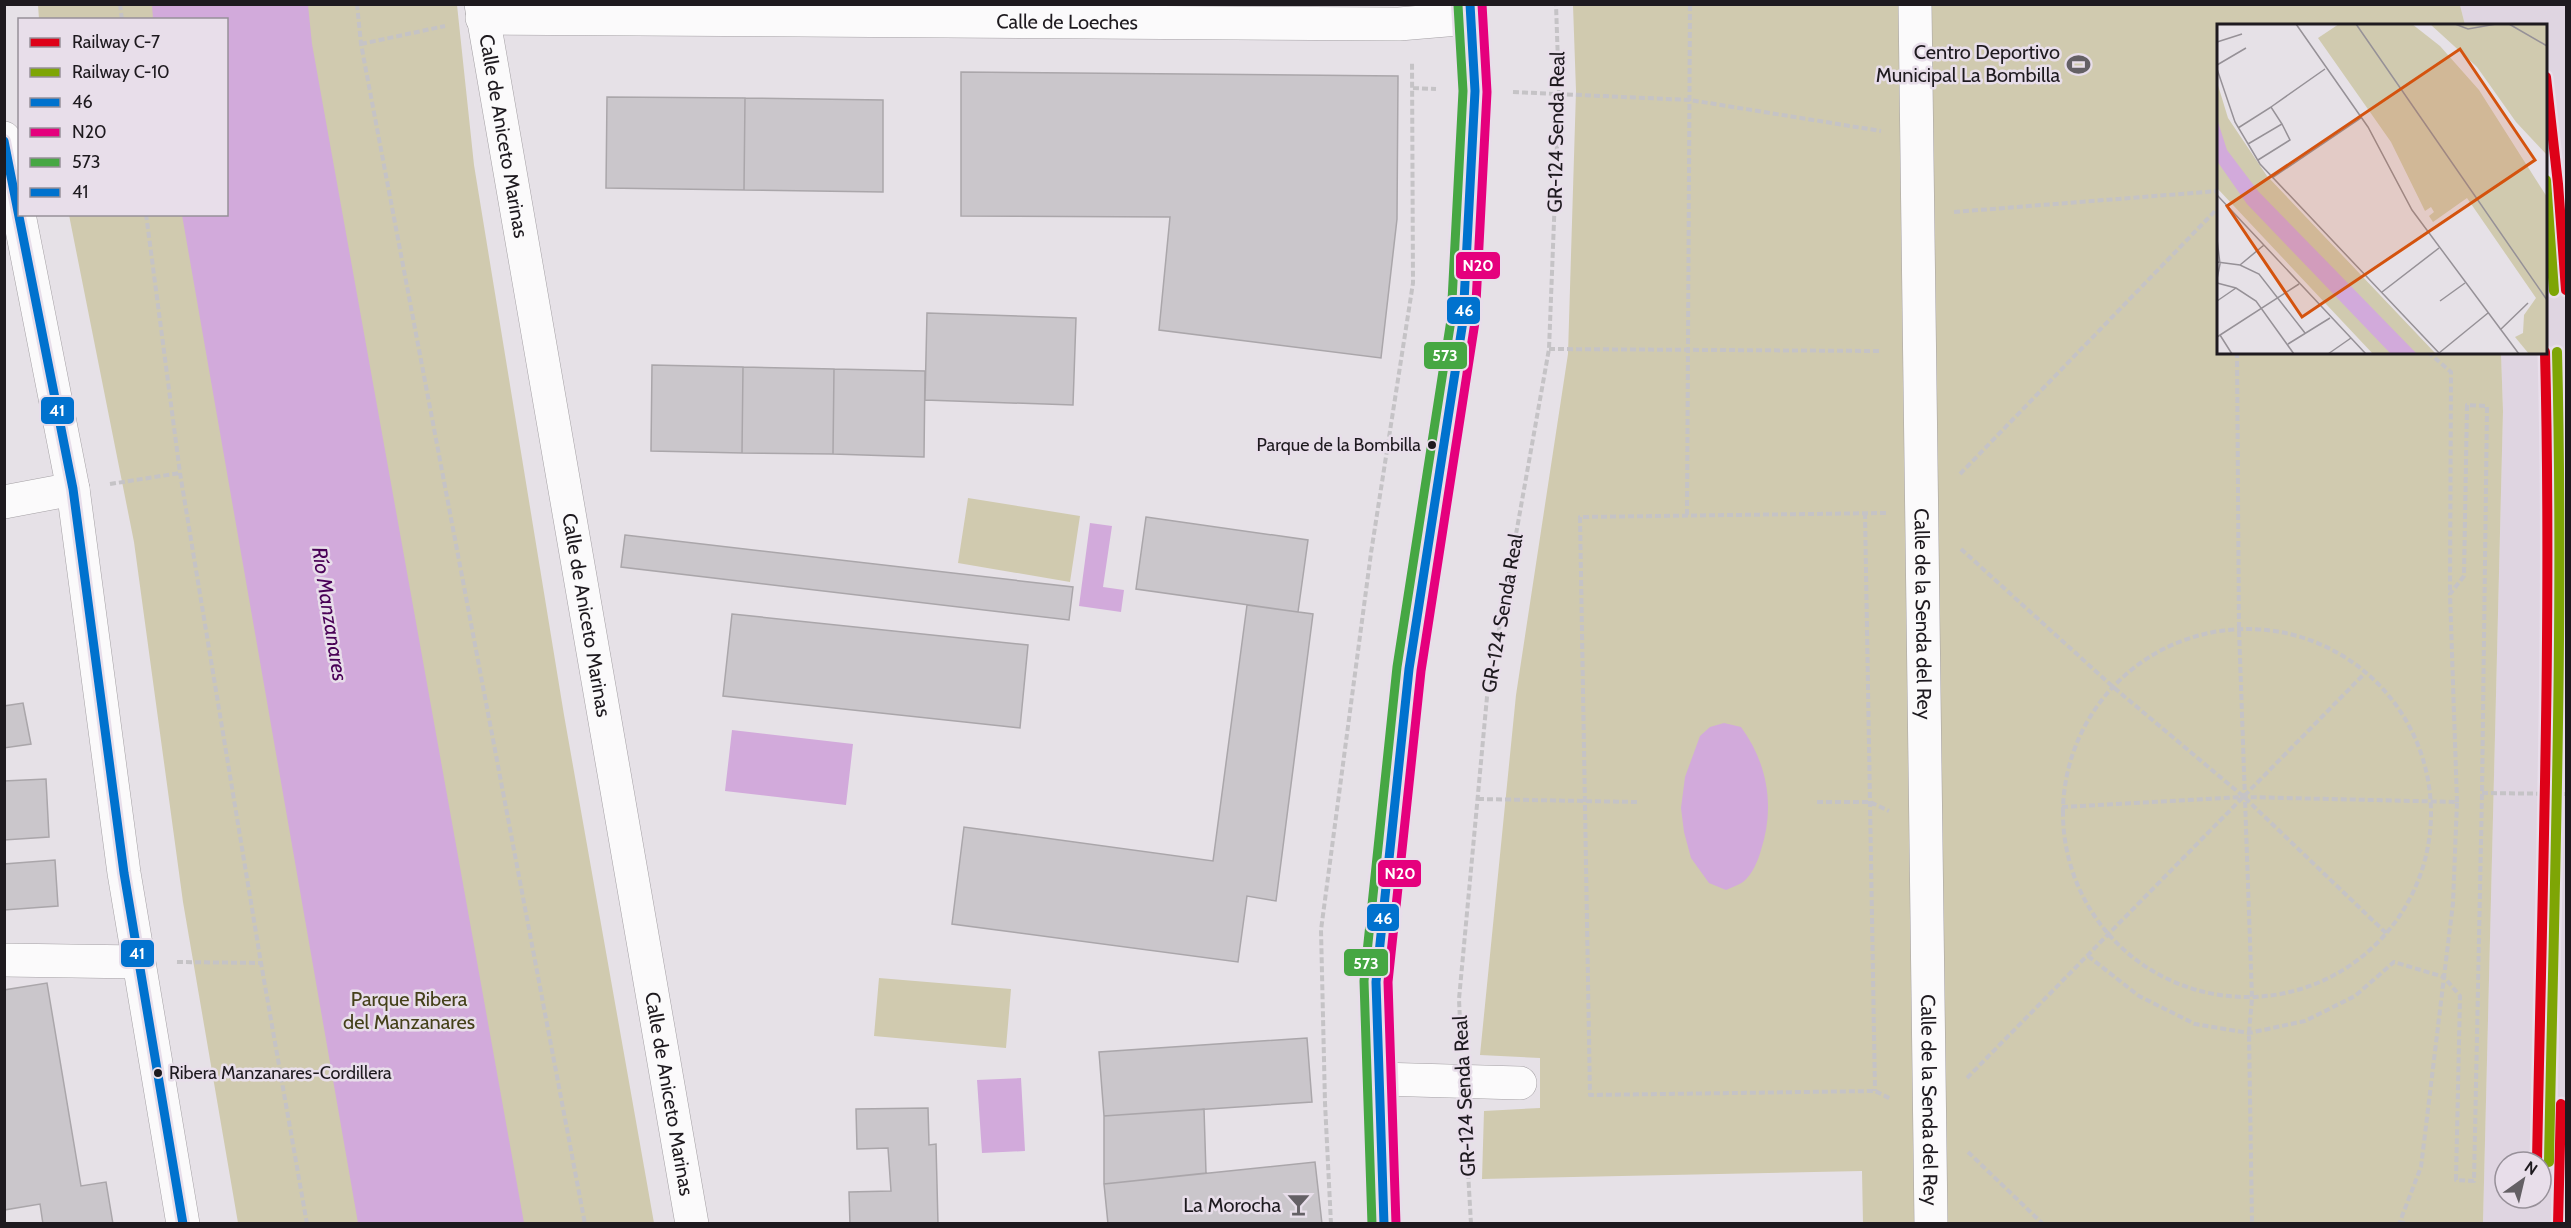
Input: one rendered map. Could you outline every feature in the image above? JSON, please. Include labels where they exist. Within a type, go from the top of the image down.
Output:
[{"type":"street","name":"Calle de la Senda del Rey","points":[[1915,4],[1931,1224]]},
{"type":"street","name":"Calle de Loeches","points":[[482,11],[1411,22],[1470,11]]},
{"type":"street","name":"Calle de Aniceto Marinas","points":[[482,11],[692,1224]]},
{"type":"street","points":[[1384,1224],[1377,982],[1409,669],[1463,321],[1475,91],[1470,11]]},
{"type":"street","points":[[4,138],[18,209]]},
{"type":"street","points":[[19,216],[73,489],[124,873],[183,1224]]},
{"type":"street","points":[[4,502],[73,489]]},
{"type":"street","points":[[4,960],[140,962]]},
{"type":"street","points":[[1379,1079],[1520,1083]]},
{"type":"path","points":[[357,4],[361,44],[585,1224]]},
{"type":"path","name":"GR-124 Senda Real","points":[[1470,1224],[1459,999],[1487,697],[1549,350],[1559,93],[1556,4]]},
{"type":"path","points":[[1687,515],[1690,4]]},
{"type":"path","points":[[361,44],[482,11]]},
{"type":"path","points":[[1331,1224],[1325,1103],[1321,930],[1371,553],[1413,283],[1411,22]]},
{"type":"path","points":[[1475,91],[1690,100],[1917,137]]},
{"type":"path","points":[[1918,215],[2217,191]]},
{"type":"path","points":[[1922,514],[2217,209]]},
{"type":"path","points":[[146,216],[180,473],[261,963],[307,1224]]},
{"type":"path","points":[[1549,350],[1918,351]]},
{"type":"path","points":[[2237,354],[2239,629],[2252,998],[2249,1033],[2252,1224]]},
{"type":"path","points":[[2409,1224],[2399,1223],[2421,1167],[2453,903],[2457,802],[2450,594],[2451,372],[2430,354]]},
{"type":"path","points":[[2088,956],[2139,996],[2195,1024],[2249,1033],[2305,1021],[2355,996],[2394,962],[2445,977],[2460,996],[2456,1180],[2474,1181],[2487,406],[2468,405],[2464,576],[2450,594]]},
{"type":"path","points":[[73,489],[180,473]]},
{"type":"path","points":[[1865,513],[1875,1091]]},
{"type":"path","points":[[2043,1224],[1930,1116],[1875,1091],[1590,1095],[1580,517],[1922,514],[2112,686],[2244,797],[2387,934]]},
{"type":"path","points":[[2239,629],[2285,633],[2328,647],[2366,672],[2400,709],[2422,753],[2432,802],[2429,850],[2414,895],[2387,934],[2349,968],[2312,986],[2302,990],[2252,998],[2199,991],[2149,970],[2108,935],[2082,896],[2066,853],[2062,807],[2069,763],[2086,722],[2112,686],[2149,656],[2193,636],[2239,629]]},
{"type":"path","points":[[1930,1116],[2366,672]]},
{"type":"path","points":[[2482,794],[2566,794]]},
{"type":"path","points":[[2062,807],[2244,797],[2457,802]]},
{"type":"path","points":[[1478,799],[1637,802]]},
{"type":"path","points":[[1817,802],[1870,802],[1926,829]]},
{"type":"path","points":[[140,962],[261,963]]},
{"type":"shaded area","points":[[2565,4],[2566,1223],[2483,1223],[2503,411],[2501,354],[2547,354],[2547,24],[2465,24],[2460,5]]},
{"type":"green space","name":"Parque Ribera del Manzanares","points":[[38,5],[457,5],[474,165],[564,715],[654,1223],[238,1223],[183,902],[134,542],[69,216],[228,216],[228,18],[39,18]]},
{"type":"green space","points":[[1573,5],[2460,5],[2465,24],[2217,24],[2217,354],[2501,354],[2503,411],[2483,1223],[1863,1224],[1862,1171],[1482,1179],[1484,1111],[1540,1108],[1540,1058],[1480,1055],[1516,695],[1568,354],[1576,91]]},
{"type":"green space","points":[[968,498],[1080,516],[1070,582],[958,563]]},
{"type":"green space","points":[[879,978],[1011,989],[1006,1048],[874,1036]]},
{"type":"water","name":"Río Manzanares","points":[[152,5],[308,5],[312,44],[524,1223],[358,1223],[182,216],[228,216],[228,18],[153,18]]},
{"type":"water","points":[[1090,523],[1112,526],[1103,587],[1124,590],[1121,612],[1079,606]]},
{"type":"water","points":[[1724,723],[1741,727],[1750,741],[1763,771],[1768,802],[1765,834],[1756,863],[1743,882],[1726,890],[1709,883],[1691,858],[1681,808],[1685,777],[1700,736],[1710,727]]},
{"type":"water","points":[[732,730],[853,744],[846,805],[725,791]]},
{"type":"water","points":[[1021,1078],[1025,1151],[982,1153],[977,1080]]},
{"type":"building","points":[[961,72],[1398,76],[1397,219],[1381,358],[1159,330],[1170,217],[961,216]]},
{"type":"building","points":[[607,97],[745,98],[744,190],[606,188]]},
{"type":"building","points":[[745,98],[883,100],[883,192],[744,190]]},
{"type":"building","points":[[927,313],[1076,318],[1073,405],[925,400]]},
{"type":"building","points":[[652,365],[743,367],[742,453],[651,451]]},
{"type":"building","points":[[743,367],[834,369],[833,454],[742,453]]},
{"type":"building","points":[[834,369],[925,371],[924,457],[833,454]]},
{"type":"building","points":[[1146,517],[1308,540],[1298,612],[1136,589]]},
{"type":"building","points":[[625,535],[1073,587],[1069,620],[621,567]]},
{"type":"building","points":[[1247,605],[1313,614],[1276,901],[1247,896],[1238,962],[952,924],[964,827],[1213,861]]},
{"type":"building","points":[[732,614],[1028,645],[1020,728],[723,696]]},
{"type":"building","points":[[23,703],[31,744],[4,748],[4,706]]},
{"type":"building","points":[[46,779],[49,837],[4,840],[4,781]]},
{"type":"building","points":[[55,860],[58,906],[4,910],[4,864]]},
{"type":"building","points":[[47,983],[81,1186],[106,1182],[113,1224],[43,1224],[40,1204],[4,1210],[4,990]]},
{"type":"building","points":[[1307,1038],[1312,1102],[1104,1116],[1099,1052]]},
{"type":"building","points":[[928,1108],[929,1145],[936,1144],[938,1224],[850,1224],[849,1192],[891,1191],[888,1148],[857,1149],[856,1109]]},
{"type":"building","points":[[1204,1109],[1206,1173],[1104,1184],[1104,1116]]},
{"type":"building","points":[[1315,1162],[1322,1224],[1108,1224],[1104,1184]]},
{"type":"rail line","name":"C-7","points":[[2547,86],[2558,184],[2566,290]]},
{"type":"rail line","name":"C-10","points":[[2547,194],[2554,291]]},
{"type":"rail line","name":"C-10","points":[[2549,1150],[2559,656],[2557,352]]},
{"type":"rail line","name":"C-7","points":[[2537,1150],[2547,656],[2545,354]]},
{"type":"rail line","name":"C-7","points":[[2558,1224],[2561,1104]]},
{"type":"transit line","name":"46","points":[[1384,1224],[1376,982],[1409,669],[1463,321],[1475,91],[1470,4]]},
{"type":"transit line","name":"N20","points":[[1396,1224],[1388,982],[1421,671],[1475,322],[1487,92],[1482,4]]},
{"type":"transit line","name":"573","points":[[1372,1224],[1364,981],[1397,667],[1451,320],[1463,91],[1458,5]]},
{"type":"transit line","name":"41","points":[[4,141],[18,212]]},
{"type":"transit line","name":"41","points":[[19,216],[73,489],[124,873],[183,1224]]},
{"type":"place","name":"Centro Deportivo Municipal La Bombilla","points":[[2078,64]]},
{"type":"place","name":"Parque de la Bombilla","points":[[1432,445]]},
{"type":"place","name":"Ribera Manzanares-Cordillera","points":[[158,1073]]},
{"type":"place","name":"La Morocha","points":[[1299,1205]]}]
